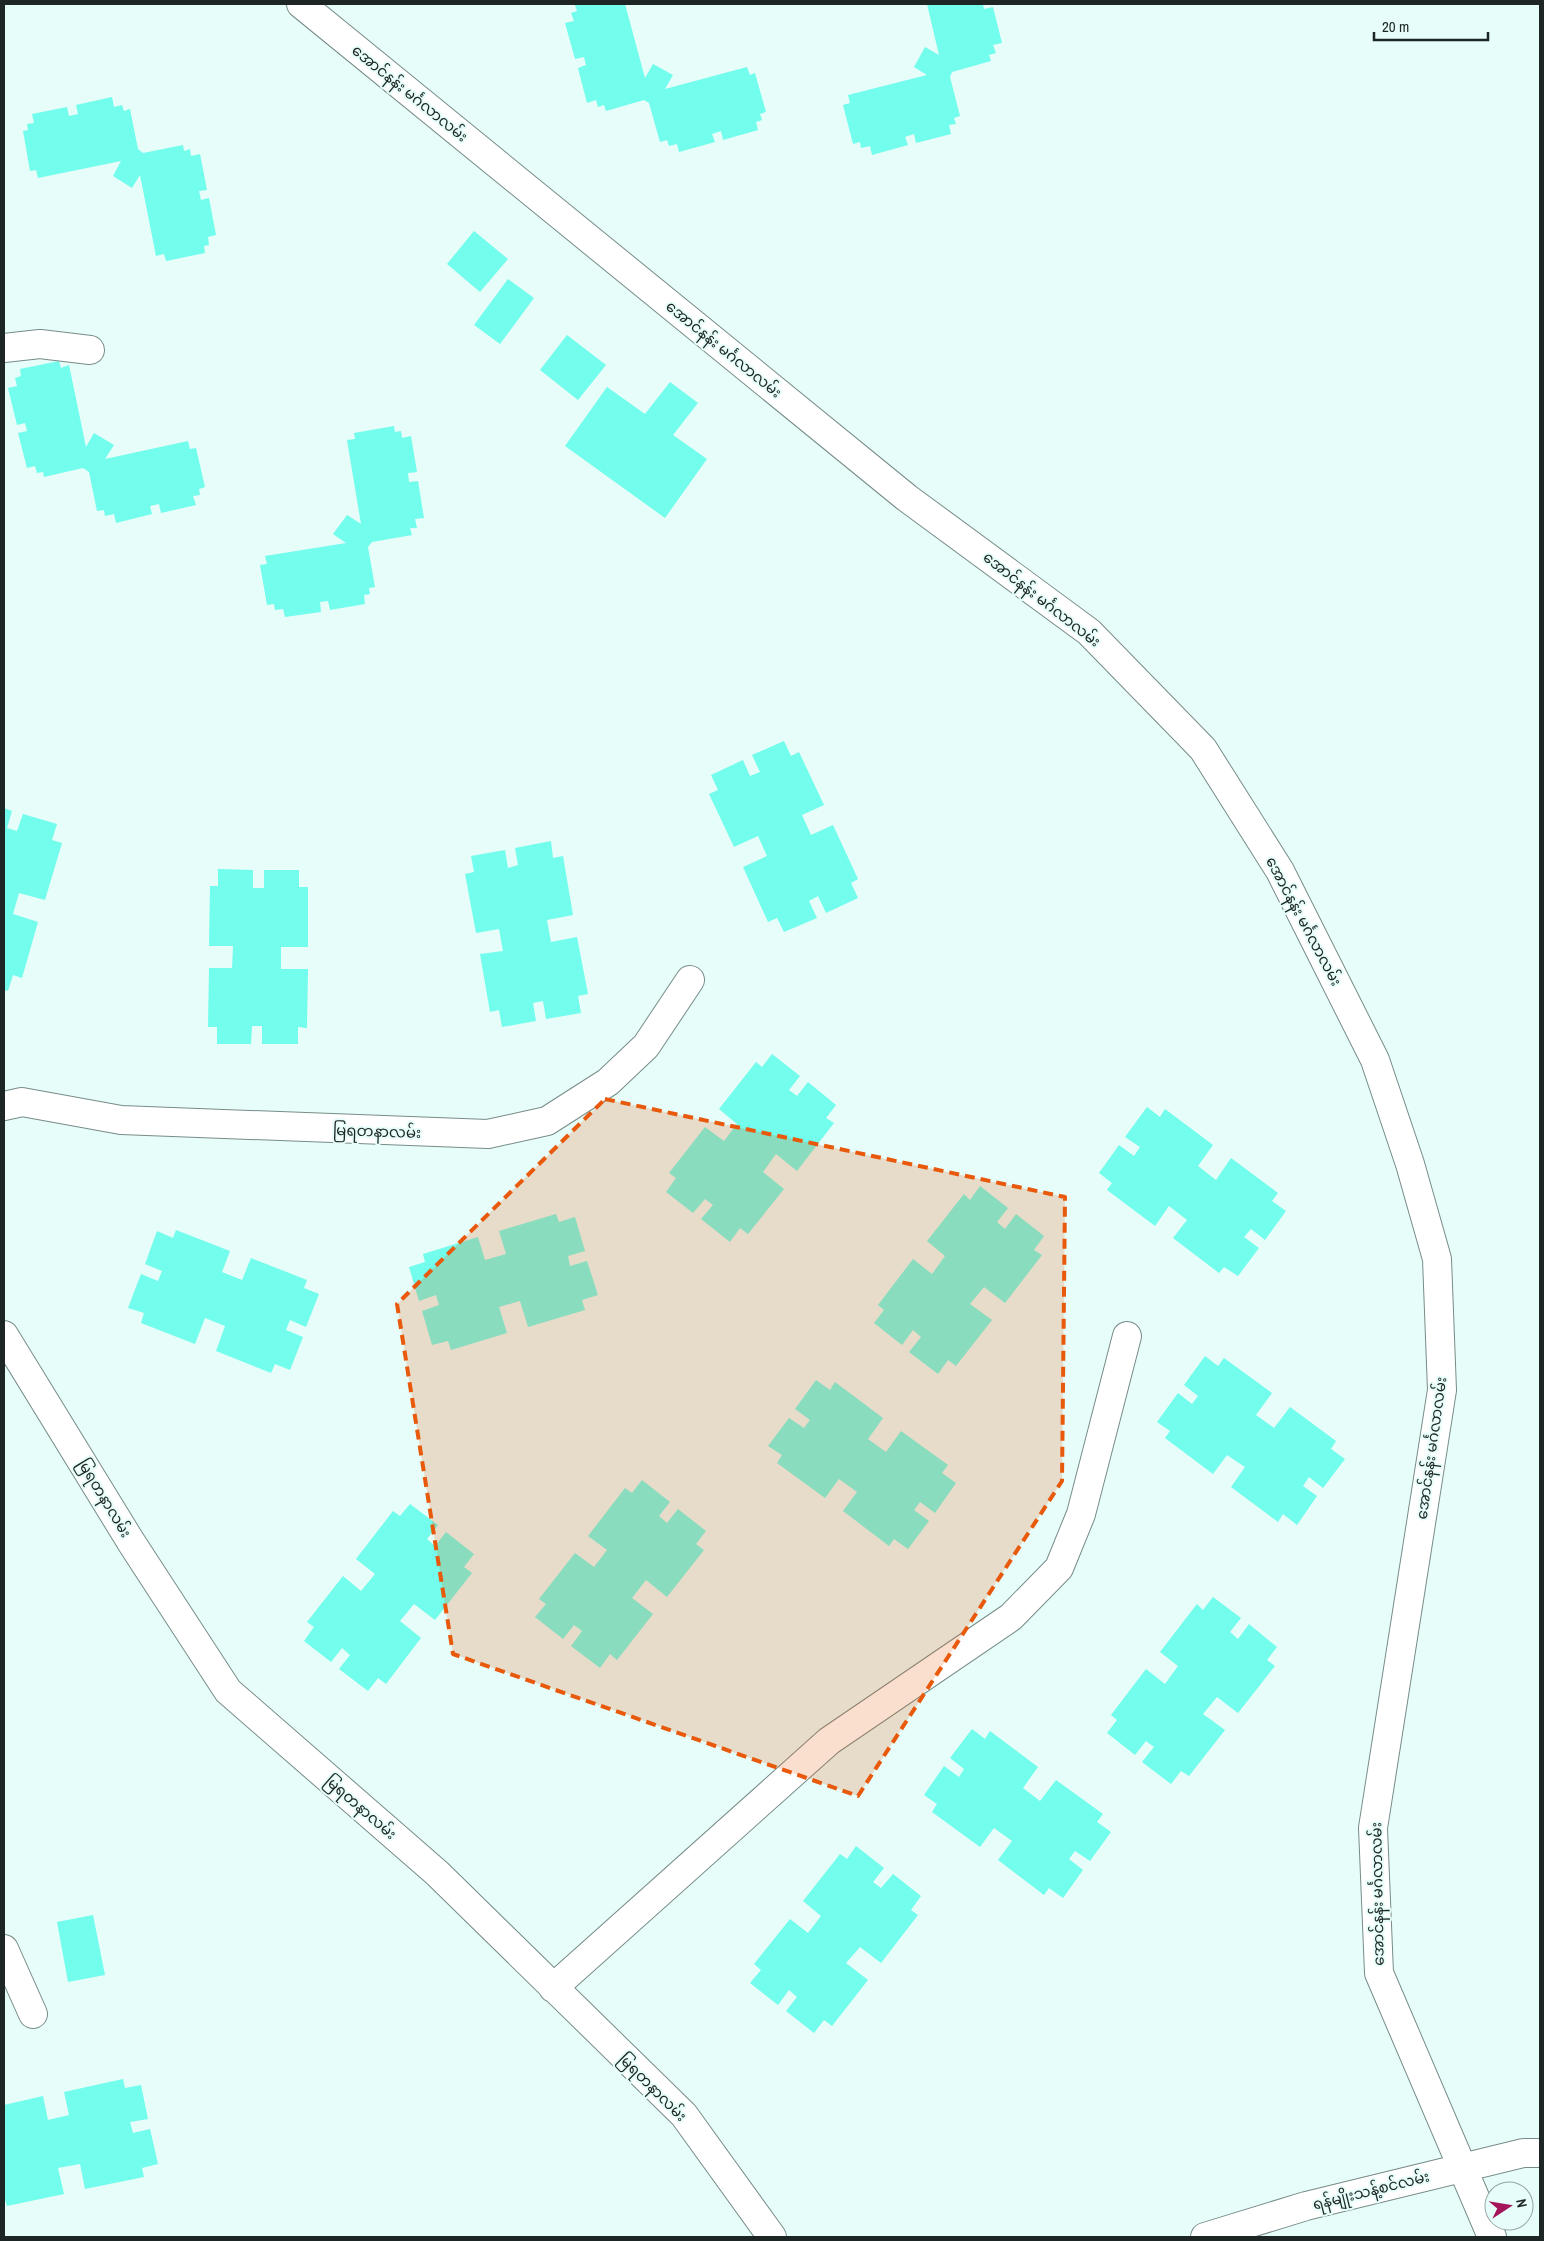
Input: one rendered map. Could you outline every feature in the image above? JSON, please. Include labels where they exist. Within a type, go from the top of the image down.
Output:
[{"type":"street","name":"အောင်နန်း မင်္ဂလာလမ်း","points":[[301,4],[907,498],[1089,632],[1204,749],[1280,872],[1376,1060],[1410,1164],[1437,1259],[1442,1390],[1374,1828],[1379,1972],[1492,2237]]},
{"type":"street","points":[[4,348],[40,344],[90,350]]},
{"type":"street","name":"မြရတနာလမ်း","points":[[4,1106],[22,1102],[121,1120],[488,1134],[548,1121],[608,1082],[646,1046],[690,980]]},
{"type":"street","name":"မြရတနာလမ်း","points":[[4,1335],[131,1542],[228,1691],[437,1873],[684,2115],[772,2237]]},
{"type":"street","points":[[554,1988],[829,1741],[1011,1618],[1059,1568],[1081,1514],[1128,1336]]},
{"type":"street","points":[[4,1949],[33,2014]]},
{"type":"street","name":"ရန်မျိုးသန့်စင်လမ်း","points":[[1205,2237],[1306,2206],[1523,2154],[1540,2153]]},
{"type":"highlighted area","points":[[605,1099],[1065,1197],[1062,1481],[858,1796],[453,1654],[397,1304]]},
{"type":"building","points":[[625,4],[645,78],[653,64],[673,75],[665,89],[747,67],[750,75],[755,73],[766,112],[760,114],[762,120],[756,122],[758,130],[723,140],[721,131],[712,134],[715,142],[679,152],[677,144],[669,146],[667,140],[660,142],[649,103],[644,100],[606,111],[604,105],[598,107],[596,100],[587,103],[578,68],[586,65],[584,57],[575,59],[565,23],[574,21],[571,13],[577,11],[575,5]]},
{"type":"building","points":[[927,4],[983,4],[984,9],[993,7],[1002,43],[993,45],[996,53],[989,55],[991,61],[952,72],[950,77],[960,116],[954,118],[956,124],[949,125],[951,134],[916,143],[914,134],[905,137],[908,145],[872,155],[870,146],[861,148],[860,142],[853,144],[843,105],[850,103],[848,95],[927,75],[914,67],[925,47],[939,55]]},
{"type":"building","points":[[112,97],[114,107],[122,105],[124,111],[130,109],[138,149],[143,153],[183,145],[184,151],[190,149],[191,156],[200,154],[207,190],[199,191],[201,200],[209,198],[216,235],[208,237],[209,245],[204,246],[205,253],[166,261],[164,254],[156,256],[140,175],[132,188],[113,176],[121,161],[38,178],[36,170],[30,171],[23,131],[28,130],[27,124],[34,123],[32,114],[67,107],[69,116],[78,114],[76,105]]},
{"type":"building","points":[[474,231],[508,259],[480,292],[447,264]]},
{"type":"building","points":[[508,279],[534,298],[500,344],[474,325]]},
{"type":"building","points":[[567,335],[606,365],[578,400],[540,370]]},
{"type":"building","points":[[59,361],[61,368],[69,365],[86,447],[94,433],[114,445],[105,459],[188,441],[190,449],[196,448],[205,487],[199,489],[200,495],[193,496],[196,505],[161,513],[159,504],[150,506],[152,514],[116,523],[114,514],[105,516],[104,510],[97,511],[89,472],[83,468],[44,477],[43,472],[37,473],[35,466],[27,468],[18,433],[27,431],[25,423],[17,425],[8,388],[17,386],[15,378],[21,376],[20,369]]},
{"type":"building","points":[[670,382],[698,403],[673,435],[707,459],[665,518],[565,446],[607,387],[645,414]]},
{"type":"building","points":[[394,426],[395,432],[401,431],[402,438],[411,436],[417,472],[408,473],[409,482],[418,481],[424,518],[415,519],[417,528],[410,528],[412,535],[372,542],[368,547],[375,587],[369,588],[370,594],[364,595],[365,604],[330,610],[328,601],[320,602],[321,612],[285,617],[283,609],[275,610],[274,604],[267,605],[260,565],[267,564],[265,556],[346,543],[333,534],[347,515],[361,524],[347,440],[355,439],[354,433]]},
{"type":"building","points":[[784,741],[791,756],[799,752],[824,805],[802,815],[811,835],[833,825],[858,879],[851,883],[858,898],[826,913],[818,896],[809,901],[817,918],[784,932],[777,918],[768,922],[743,867],[767,856],[758,836],[734,847],[709,794],[718,790],[711,775],[743,760],[750,776],[760,772],[752,755]]},
{"type":"building","points":[[4,808],[12,811],[7,828],[17,831],[23,814],[57,824],[52,840],[62,843],[45,900],[19,893],[13,914],[38,922],[22,978],[13,975],[8,991],[4,990]]},
{"type":"building","points":[[551,841],[553,858],[563,856],[573,915],[547,920],[551,942],[577,937],[588,994],[578,996],[581,1013],[546,1019],[543,1001],[533,1003],[536,1021],[502,1027],[499,1010],[490,1012],[480,954],[503,951],[499,929],[476,933],[465,874],[474,872],[471,856],[505,850],[508,868],[518,865],[515,848]]},
{"type":"building","points":[[218,869],[253,870],[253,888],[264,888],[264,870],[299,870],[299,887],[308,887],[308,947],[281,947],[281,969],[308,969],[307,1028],[298,1027],[298,1044],[262,1044],[262,1026],[252,1026],[251,1044],[217,1044],[217,1027],[208,1027],[209,968],[232,968],[233,946],[209,946],[210,886],[218,886]]},
{"type":"building","points":[[772,1054],[800,1076],[789,1090],[797,1096],[808,1082],[836,1105],[826,1118],[834,1123],[797,1171],[776,1154],[763,1172],[784,1189],[748,1234],[740,1228],[730,1242],[701,1219],[713,1205],[705,1199],[693,1213],[666,1192],[676,1178],[669,1173],[705,1127],[724,1141],[737,1124],[719,1109],[756,1062],[762,1067]]},
{"type":"building","points":[[1147,1107],[1160,1117],[1165,1109],[1213,1145],[1198,1166],[1216,1180],[1231,1158],[1278,1193],[1272,1201],[1286,1211],[1265,1240],[1251,1229],[1244,1237],[1259,1248],[1238,1276],[1224,1267],[1219,1273],[1173,1238],[1187,1220],[1169,1206],[1155,1226],[1107,1190],[1112,1183],[1099,1173],[1119,1145],[1134,1156],[1140,1147],[1125,1137]]},
{"type":"building","points":[[980,1186],[1008,1208],[997,1222],[1005,1229],[1016,1214],[1044,1236],[1034,1250],[1042,1255],[1005,1303],[984,1287],[970,1304],[992,1320],[956,1366],[948,1360],[938,1374],[909,1352],[921,1337],[913,1330],[902,1345],[874,1323],[884,1310],[878,1305],[913,1259],[932,1274],[945,1256],[927,1241],[964,1194],[970,1200]]},
{"type":"building","points":[[556,1214],[559,1222],[575,1217],[585,1251],[568,1256],[570,1266],[587,1261],[598,1295],[582,1300],[585,1310],[528,1327],[520,1301],[499,1307],[507,1333],[451,1350],[448,1341],[432,1345],[422,1311],[439,1305],[436,1295],[419,1301],[409,1267],[425,1262],[423,1254],[478,1237],[485,1260],[506,1254],[499,1231]]},
{"type":"building","points":[[176,1230],[230,1251],[222,1272],[242,1280],[251,1258],[307,1280],[304,1288],[319,1294],[306,1327],[290,1320],[286,1330],[303,1337],[290,1370],[275,1364],[271,1373],[216,1351],[225,1326],[205,1318],[195,1344],[141,1323],[144,1313],[128,1308],[141,1274],[158,1281],[162,1271],[145,1264],[157,1231],[173,1238]]},
{"type":"building","points":[[1205,1356],[1218,1366],[1224,1358],[1272,1393],[1256,1415],[1274,1428],[1290,1407],[1336,1441],[1331,1449],[1345,1459],[1323,1488],[1309,1477],[1303,1486],[1317,1496],[1297,1525],[1283,1514],[1278,1522],[1231,1487],[1245,1467],[1227,1455],[1213,1474],[1165,1438],[1170,1431],[1157,1422],[1178,1393],[1192,1404],[1198,1396],[1184,1385]]},
{"type":"building","points":[[816,1380],[830,1390],[835,1382],[883,1418],[868,1439],[886,1452],[901,1431],[948,1465],[942,1473],[956,1483],[935,1513],[920,1502],[914,1510],[929,1521],[908,1549],[894,1539],[889,1546],[843,1511],[857,1492],[839,1479],[825,1498],[777,1463],[782,1455],[768,1446],[789,1418],[804,1428],[810,1420],[795,1409]]},
{"type":"building","points":[[642,1480],[670,1502],[659,1516],[667,1523],[678,1509],[706,1531],[696,1544],[704,1550],[667,1597],[646,1580],[632,1598],[653,1614],[617,1660],[610,1654],[600,1668],[571,1646],[582,1631],[574,1625],[563,1639],[535,1617],[546,1604],[539,1599],[575,1553],[594,1567],[607,1550],[588,1536],[625,1488],[632,1493]]},
{"type":"building","points":[[410,1504],[438,1525],[427,1539],[435,1546],[446,1532],[474,1554],[464,1567],[472,1573],[435,1620],[414,1604],[400,1621],[421,1638],[386,1684],[378,1678],[368,1691],[339,1669],[350,1655],[342,1648],[331,1662],[304,1641],[314,1627],[307,1622],[343,1576],[361,1591],[375,1574],[356,1559],[393,1511],[400,1516]]},
{"type":"building","points":[[1213,1597],[1241,1618],[1230,1632],[1238,1639],[1249,1624],[1277,1647],[1267,1660],[1275,1666],[1238,1713],[1217,1697],[1203,1714],[1225,1730],[1189,1776],[1181,1771],[1171,1784],[1142,1762],[1154,1747],[1146,1741],[1135,1755],[1107,1733],[1117,1720],[1111,1715],[1146,1669],[1165,1684],[1178,1666],[1160,1652],[1197,1604],[1203,1610]]},
{"type":"building","points":[[972,1729],[985,1739],[990,1731],[1038,1767],[1023,1788],[1040,1801],[1056,1780],[1103,1814],[1097,1822],[1111,1832],[1090,1861],[1075,1851],[1069,1859],[1083,1870],[1063,1898],[1049,1888],[1044,1895],[998,1860],[1012,1841],[994,1828],[980,1847],[932,1812],[937,1804],[924,1795],[944,1766],[959,1777],[964,1769],[950,1758]]},
{"type":"building","points":[[856,1846],[884,1868],[873,1882],[881,1888],[893,1874],[921,1896],[911,1910],[918,1915],[881,1963],[860,1947],[846,1963],[868,1980],[832,2026],[824,2020],[814,2033],[786,2011],[797,1997],[789,1990],[778,2005],[750,1983],[761,1970],[754,1964],[790,1919],[808,1933],[821,1916],[803,1901],[840,1854],[847,1859]]},
{"type":"building","points":[[93,1915],[105,1975],[68,1982],[57,1922]]},
{"type":"building","points":[[123,2079],[125,2088],[141,2085],[148,2119],[130,2122],[133,2133],[150,2129],[158,2164],[142,2168],[144,2177],[85,2189],[80,2164],[58,2168],[64,2194],[7,2206],[4,2197],[4,2105],[43,2096],[48,2120],[69,2115],[64,2092]]}]
